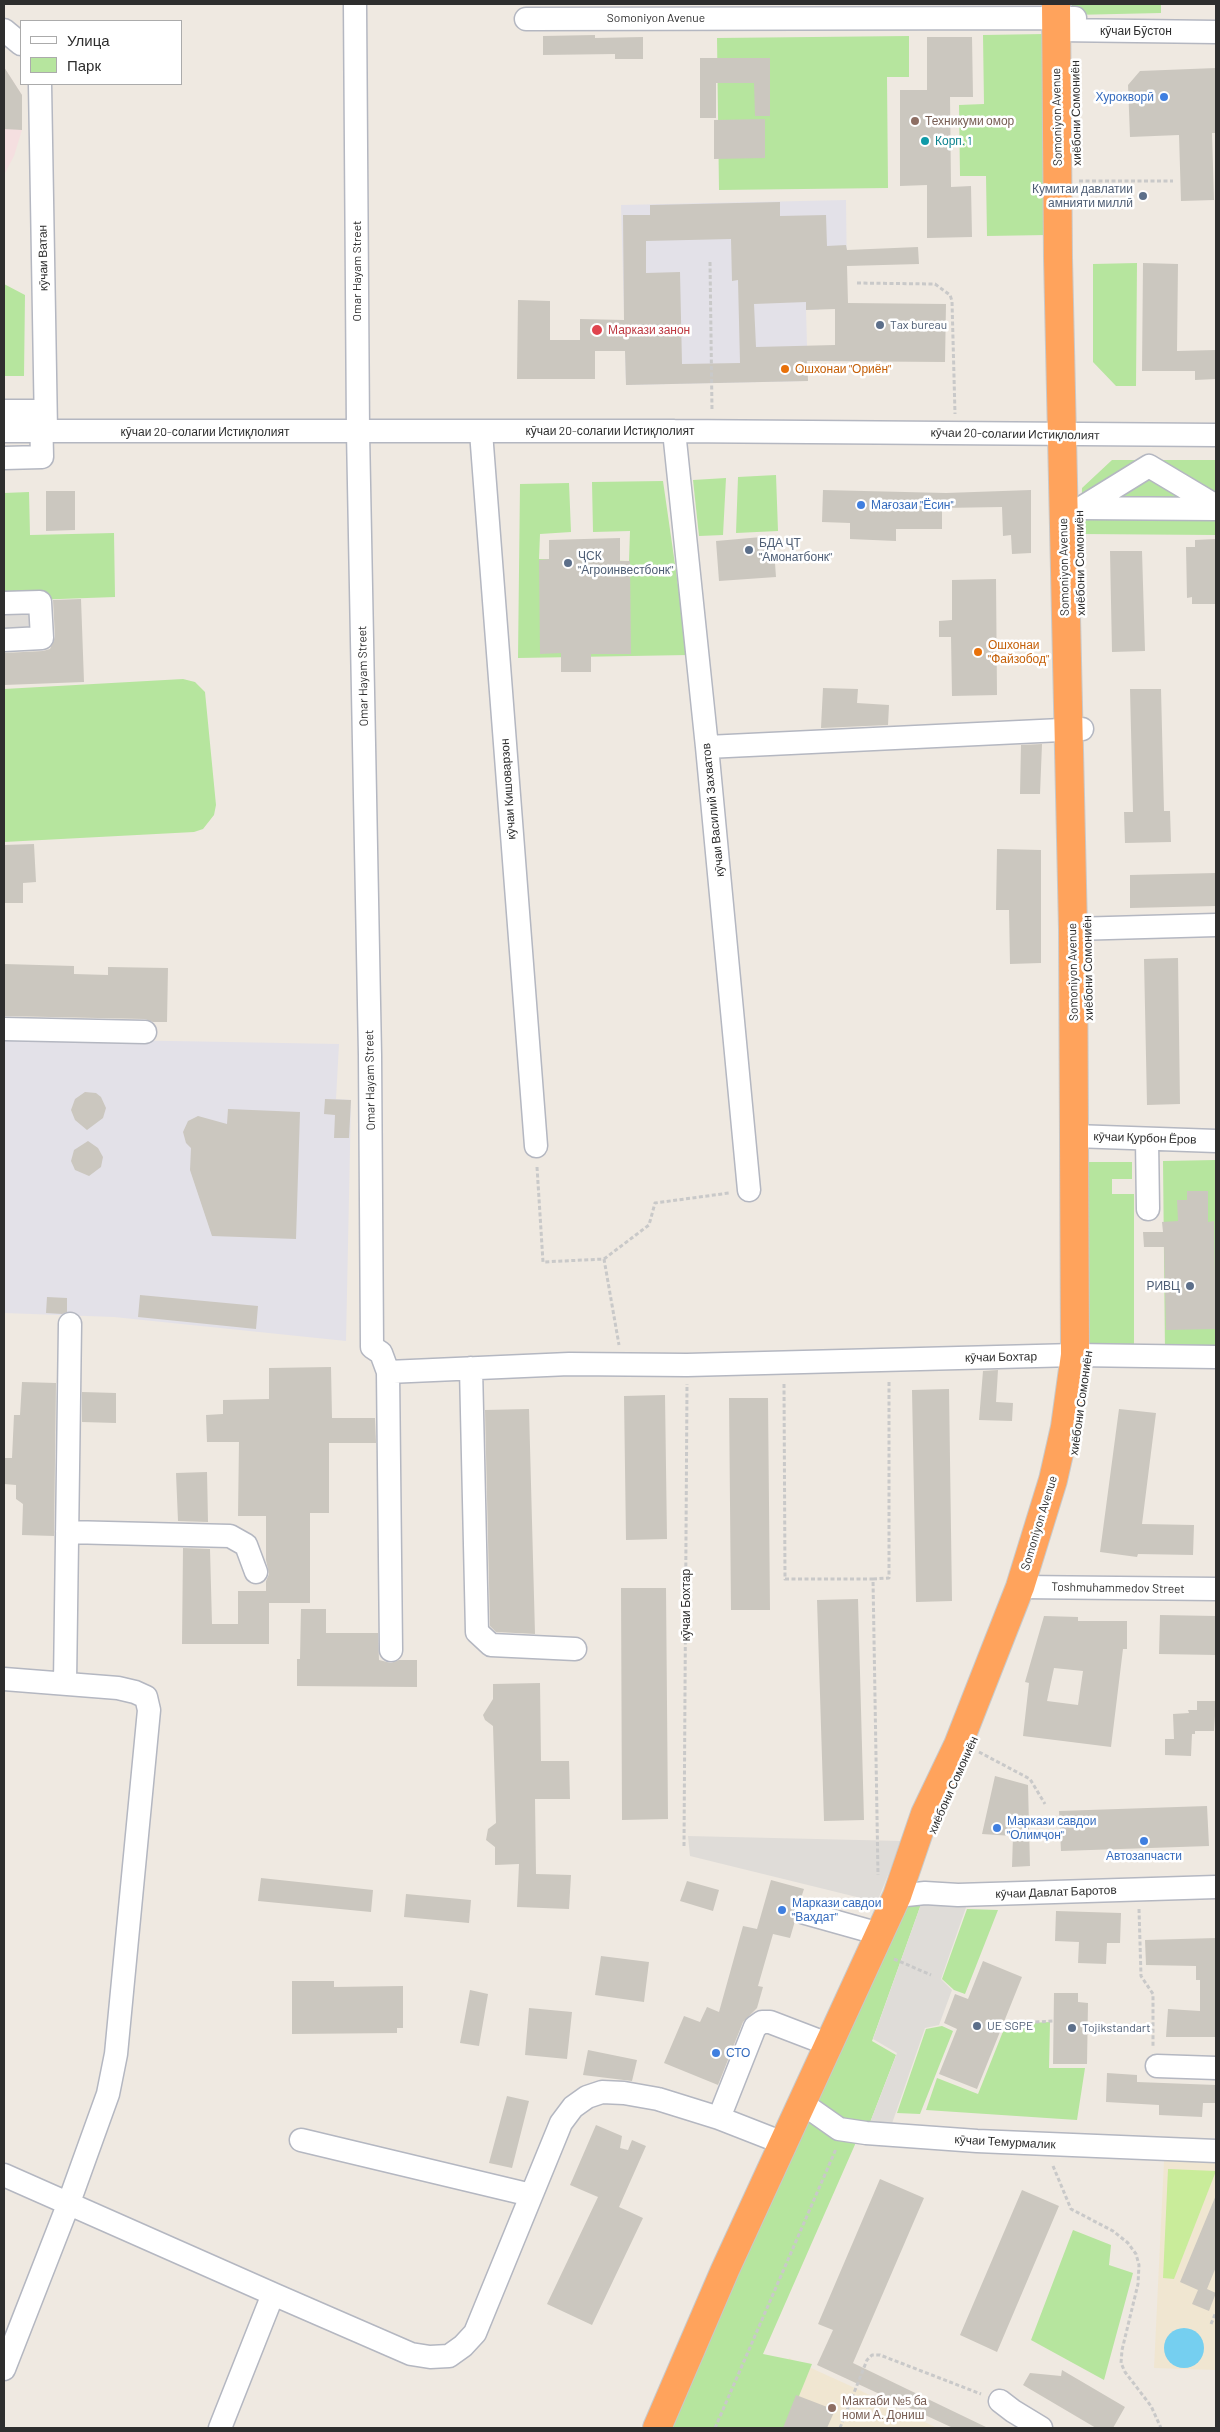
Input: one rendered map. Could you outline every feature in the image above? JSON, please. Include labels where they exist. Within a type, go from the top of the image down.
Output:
[{"type":"highway","name":"Somoniyon Avenue","points":[[887,1887],[958,1745],[1027,1587],[1082,1355],[1083,1136],[1080,928],[1074,730],[1075,508],[1070,435],[1066,17]]},
{"type":"highway","name":"хиёбони Сомониён","points":[[887,1887],[941,1817],[970,1749],[1027,1587]]},
{"type":"highway","points":[[657,2428],[725,2270],[876,1942],[887,1887]]},
{"type":"street","name":"Omar Hayam Street","points":[[355,4],[358,432],[370,1055],[372,1347],[382,1354],[388,1372]]},
{"type":"street","name":"Somoniyon Avenue","points":[[526,19],[1066,17]]},
{"type":"street","name":"кӯчаи Бӯстон","points":[[1066,17],[1216,32]]},
{"type":"street","points":[[4,30],[20,43]]},
{"type":"street","name":"кӯчаи Ватан","points":[[40,85],[43,431]]},
{"type":"street","points":[[4,410],[41,410],[43,431],[42,457],[4,458]]},
{"type":"street","name":"кӯчаи 20-солагии Истиқлолият","points":[[4,431],[712,431],[1216,435]]},
{"type":"street","name":"кӯчаи Василий Захватов","points":[[674,431],[707,747],[749,1190]]},
{"type":"street","name":"кӯчаи Кишоварзон","points":[[481,432],[536,1146]]},
{"type":"street","points":[[1075,508],[1149,466],[1216,507]]},
{"type":"street","points":[[1075,508],[1216,507]]},
{"type":"street","points":[[4,603],[40,602],[42,638],[4,640]]},
{"type":"street","points":[[707,747],[1074,730]]},
{"type":"street","points":[[1080,928],[1216,925]]},
{"type":"street","points":[[4,1029],[146,1032]]},
{"type":"street","name":"кӯчаи Қурбон Ёров","points":[[1083,1136],[1148,1140],[1216,1141]]},
{"type":"street","points":[[1148,1140],[1148,1209]]},
{"type":"street","points":[[65,1683],[70,1324]]},
{"type":"street","name":"кӯчаи Бохтар","points":[[388,1372],[569,1364],[687,1365],[1082,1355],[1216,1357]]},
{"type":"street","points":[[471,1368],[477,1632],[490,1645],[575,1649]]},
{"type":"street","points":[[388,1372],[391,1650]]},
{"type":"street","points":[[67,1532],[230,1536],[246,1545],[256,1572]]},
{"type":"street","name":"Toshmuhammedov Street","points":[[1027,1587],[1216,1589]]},
{"type":"street","points":[[4,1679],[118,1688],[136,1692],[146,1697],[149,1710],[116,2054],[108,2094],[68,2205],[4,2369]]},
{"type":"street","name":"кӯчаи Давлат Баротов","points":[[887,1887],[925,1894],[958,1895],[1216,1887]]},
{"type":"street","points":[[805,1913],[876,1942]]},
{"type":"street","points":[[719,2118],[755,2027],[762,2022],[770,2022],[830,2045]]},
{"type":"street","points":[[1157,2066],[1216,2068]]},
{"type":"street","points":[[4,2175],[68,2205],[411,2354],[430,2357],[449,2356],[463,2346],[475,2333],[561,2123],[573,2107],[587,2097],[602,2092],[624,2092],[658,2099],[719,2118],[783,2142]]},
{"type":"street","name":"кӯчаи Темурмалик","points":[[802,2102],[844,2130],[898,2136],[1216,2151]]},
{"type":"street","points":[[301,2140],[531,2195]]},
{"type":"street","points":[[220,2428],[273,2294]]},
{"type":"street","points":[[1000,2401],[1041,2428]]},
{"type":"path","points":[[1096,181],[1173,181]]},
{"type":"path","points":[[710,262],[712,431]]},
{"type":"path","points":[[857,283],[935,284],[941,286],[950,295],[952,301],[955,432]]},
{"type":"path","points":[[536,1146],[543,1262],[604,1259],[649,1226],[655,1204],[749,1190]]},
{"type":"path","points":[[604,1259],[623,1364]]},
{"type":"path","points":[[784,1362],[785,1579],[873,1579],[889,1578],[889,1360]]},
{"type":"path","name":"кӯчаи Бохтар","points":[[684,1846],[687,1365]]},
{"type":"path","points":[[873,1579],[887,1887]]},
{"type":"path","points":[[970,1749],[989,1756],[1030,1779],[1045,1804]]},
{"type":"path","points":[[1138,1890],[1140,1976],[1153,1994],[1152,2040],[1157,2066]]},
{"type":"path","points":[[876,1942],[931,1975]]},
{"type":"path","points":[[1003,2024],[1054,2021]]},
{"type":"path","points":[[715,2428],[844,2130]]},
{"type":"path","points":[[1044,2144],[1071,2209],[1113,2231],[1128,2243],[1136,2254],[1139,2265],[1138,2284],[1122,2350],[1121,2363],[1125,2372],[1151,2406],[1161,2428]]},
{"type":"path","points":[[1212,2324],[1216,2312]]},
{"type":"path","points":[[840,2428],[867,2360],[874,2354],[1000,2401]]},
{"type":"shaded area","points":[[4,67],[22,95],[22,130],[14,156],[4,175]]},
{"type":"shaded area","points":[[846,200],[847,284],[818,310],[806,310],[808,381],[626,385],[621,205]]},
{"type":"shaded area","points":[[40,602],[42,638],[4,640],[4,603]]},
{"type":"shaded area","points":[[4,1038],[339,1044],[336,1099],[351,1100],[346,1341],[114,1317],[4,1313]]},
{"type":"shaded area","points":[[688,1836],[902,1841],[877,1902],[690,1856]]},
{"type":"shaded area","points":[[925,1893],[970,1896],[941,1979],[952,1990],[939,2025],[925,2028],[888,2135],[866,2133],[897,2053],[873,2039]]},
{"type":"shaded area","points":[[1164,2161],[1216,2162],[1216,2370],[1154,2368]]},
{"type":"shaded area","name":"Мактаби №5 ба номи А. Дониш","points":[[789,2358],[855,2388],[937,2428],[760,2428]]},
{"type":"green space","points":[[1072,4],[1161,4],[1161,13],[1072,15]]},
{"type":"green space","points":[[1045,34],[1047,235],[987,236],[986,176],[960,176],[959,105],[984,104],[983,35]]},
{"type":"green space","points":[[909,36],[909,77],[887,77],[888,188],[719,190],[717,38]]},
{"type":"green space","points":[[1137,263],[1136,386],[1116,386],[1093,362],[1093,264]]},
{"type":"green space","points":[[4,284],[25,295],[24,376],[4,376]]},
{"type":"green space","points":[[1112,460],[1216,460],[1216,535],[1081,534],[1082,488]]},
{"type":"green space","points":[[776,475],[778,531],[736,533],[738,477]]},
{"type":"green space","points":[[726,478],[723,535],[699,536],[693,480]]},
{"type":"green space","points":[[663,481],[688,655],[518,658],[520,484],[569,483],[571,532],[540,534],[539,559],[629,561],[630,531],[593,532],[592,482]]},
{"type":"green space","points":[[29,492],[30,535],[114,533],[115,597],[4,601],[4,493]]},
{"type":"green space","points":[[183,679],[195,682],[205,692],[216,805],[214,815],[203,829],[194,832],[4,842],[4,689]]},
{"type":"green space","name":"РИВЦ","points":[[1216,1160],[1216,1352],[1165,1352],[1163,1161]]},
{"type":"green space","points":[[1088,1162],[1132,1162],[1132,1179],[1112,1179],[1112,1194],[1134,1194],[1134,1349],[1088,1349]]},
{"type":"green space","points":[[925,1893],[872,2041],[896,2055],[866,2133],[802,2103],[897,1896]]},
{"type":"green space","points":[[967,1909],[998,1910],[965,1994],[954,1990],[942,1979]]},
{"type":"green space","points":[[1050,2022],[1049,2068],[1085,2068],[1077,2120],[926,2110],[937,2078],[978,2094],[1006,2024]]},
{"type":"green space","points":[[942,2026],[953,2031],[920,2114],[897,2113],[926,2029]]},
{"type":"green space","points":[[803,2112],[857,2140],[763,2354],[812,2364],[786,2428],[665,2428]]},
{"type":"green space","points":[[1168,2169],[1216,2171],[1174,2279],[1163,2278]]},
{"type":"green space","points":[[1073,2230],[1111,2245],[1109,2265],[1133,2273],[1104,2380],[1031,2340]]},
{"type":"water","points":[[1188,2328],[1195,2331],[1201,2337],[1204,2348],[1203,2356],[1195,2365],[1188,2368],[1180,2368],[1173,2365],[1165,2356],[1164,2344],[1167,2337],[1176,2329]]},
{"type":"building","points":[[595,35],[595,38],[643,37],[643,59],[615,59],[615,54],[543,55],[543,36]]},
{"type":"building","name":"Корп. 1","points":[[927,37],[972,37],[973,97],[950,97],[951,187],[971,186],[972,237],[927,238],[927,185],[900,186],[900,90],[927,90]]},
{"type":"building","points":[[700,58],[770,58],[770,116],[755,116],[754,83],[716,83],[716,118],[700,118]]},
{"type":"building","points":[[4,67],[22,95],[22,130],[4,129]]},
{"type":"building","points":[[1216,68],[1216,133],[1212,133],[1214,200],[1181,201],[1179,135],[1130,137],[1128,85],[1140,71]]},
{"type":"building","points":[[765,119],[765,158],[714,159],[714,120]]},
{"type":"building","points":[[780,202],[780,216],[826,215],[827,246],[846,245],[847,250],[918,247],[919,264],[847,266],[848,303],[946,304],[945,362],[807,361],[808,381],[626,385],[625,351],[595,351],[595,379],[517,379],[518,300],[550,301],[550,340],[580,340],[580,319],[624,320],[623,215],[650,215],[650,205]],"holes":[[[731,239],[732,281],[738,280],[740,363],[682,364],[680,272],[646,273],[646,241]],[[806,302],[806,310],[835,309],[835,345],[756,347],[754,304]]]},
{"type":"building","points":[[1143,263],[1178,264],[1177,351],[1216,350],[1216,379],[1195,380],[1195,371],[1142,371]]},
{"type":"building","points":[[823,490],[946,493],[1031,490],[1031,553],[1012,554],[1011,535],[1003,536],[1002,507],[942,508],[942,529],[896,529],[896,541],[850,539],[850,523],[822,522]]},
{"type":"building","points":[[46,491],[75,491],[75,530],[46,531]]},
{"type":"building","points":[[773,536],[776,577],[719,581],[716,541]]},
{"type":"building","points":[[620,538],[620,561],[630,561],[631,654],[591,654],[591,672],[561,672],[561,653],[540,654],[539,560],[549,559],[549,540]]},
{"type":"building","points":[[1216,539],[1216,604],[1192,604],[1192,597],[1187,598],[1186,547],[1195,547],[1195,540]]},
{"type":"building","points":[[1110,551],[1142,551],[1145,651],[1112,652]]},
{"type":"building","points":[[996,579],[997,695],[952,696],[951,637],[939,637],[939,621],[952,620],[952,580]]},
{"type":"building","points":[[81,599],[84,682],[4,685],[4,653],[50,649],[55,637],[53,600]]},
{"type":"building","points":[[823,688],[858,689],[857,703],[889,705],[888,725],[821,728]]},
{"type":"building","points":[[1130,689],[1161,689],[1164,811],[1170,811],[1171,842],[1125,843],[1124,812],[1133,812]]},
{"type":"building","points":[[1042,744],[1040,794],[1020,794],[1021,745]]},
{"type":"building","points":[[34,844],[36,882],[23,883],[23,903],[4,903],[4,845]]},
{"type":"building","points":[[997,849],[1041,850],[1041,963],[1010,964],[1009,910],[996,910]]},
{"type":"building","points":[[1216,873],[1216,906],[1130,908],[1130,875]]},
{"type":"building","points":[[1178,958],[1180,1104],[1147,1105],[1144,959]]},
{"type":"building","points":[[4,964],[74,966],[74,974],[108,975],[108,967],[168,968],[167,1022],[153,1022],[145,1019],[4,1016]]},
{"type":"building","points":[[85,1092],[96,1093],[101,1097],[106,1108],[103,1118],[87,1130],[75,1120],[71,1110],[75,1099]]},
{"type":"building","points":[[325,1099],[351,1100],[349,1138],[334,1138],[335,1115],[324,1114]]},
{"type":"building","points":[[228,1109],[300,1112],[296,1239],[212,1236],[190,1170],[191,1148],[186,1143],[183,1132],[188,1121],[198,1116],[227,1124]]},
{"type":"building","points":[[88,1141],[98,1148],[103,1157],[101,1167],[89,1176],[75,1170],[71,1161],[74,1150]]},
{"type":"building","name":"РИВЦ","points":[[1187,1191],[1208,1191],[1208,1222],[1214,1221],[1216,1329],[1166,1330],[1164,1247],[1144,1247],[1143,1232],[1163,1232],[1162,1222],[1178,1221],[1177,1200],[1187,1200]]},
{"type":"building","points":[[140,1295],[258,1306],[256,1329],[138,1317]]},
{"type":"building","points":[[47,1297],[67,1298],[67,1312],[62,1314],[46,1313]]},
{"type":"building","points":[[331,1367],[332,1418],[375,1418],[376,1443],[329,1443],[329,1513],[310,1513],[310,1603],[269,1603],[269,1644],[182,1644],[183,1548],[210,1549],[212,1624],[238,1624],[238,1591],[266,1591],[266,1581],[269,1574],[266,1560],[266,1516],[238,1516],[239,1442],[207,1442],[206,1415],[223,1414],[223,1400],[269,1399],[269,1368]]},
{"type":"building","points":[[998,1370],[996,1402],[1013,1403],[1012,1421],[979,1420],[983,1371]]},
{"type":"building","points":[[22,1382],[56,1383],[54,1536],[22,1535],[23,1504],[16,1499],[16,1485],[4,1484],[4,1458],[12,1458],[14,1415],[20,1415]]},
{"type":"building","points":[[949,1389],[952,1601],[916,1602],[912,1390]]},
{"type":"building","points":[[82,1392],[116,1393],[116,1423],[82,1422]]},
{"type":"building","points":[[665,1395],[667,1539],[626,1540],[624,1396]]},
{"type":"building","points":[[729,1398],[768,1398],[770,1610],[731,1610]]},
{"type":"building","points":[[529,1409],[535,1634],[496,1632],[490,1626],[485,1410]]},
{"type":"building","points":[[1119,1409],[1156,1413],[1142,1524],[1194,1525],[1193,1555],[1138,1554],[1137,1557],[1100,1552]]},
{"type":"building","points":[[207,1472],[208,1522],[178,1521],[176,1473]]},
{"type":"building","points":[[621,1588],[666,1588],[668,1819],[622,1820]]},
{"type":"building","points":[[858,1599],[864,1820],[824,1821],[817,1600]]},
{"type":"building","points":[[301,1609],[326,1609],[326,1633],[378,1633],[379,1660],[391,1663],[399,1660],[417,1660],[417,1687],[297,1686],[297,1659],[300,1659]]},
{"type":"building","points":[[1160,1615],[1216,1616],[1216,1655],[1159,1654]]},
{"type":"building","points":[[1044,1616],[1078,1617],[1078,1621],[1127,1621],[1127,1649],[1123,1649],[1111,1747],[1023,1736],[1029,1683],[1025,1682]],"holes":[[[1054,1668],[1083,1671],[1078,1705],[1047,1701]]]},
{"type":"building","points":[[540,1683],[541,1761],[569,1761],[570,1799],[535,1799],[536,1874],[571,1875],[569,1909],[517,1907],[519,1864],[495,1865],[495,1847],[486,1840],[488,1829],[496,1823],[493,1726],[485,1720],[483,1715],[493,1699],[493,1684]]},
{"type":"building","points":[[1197,1701],[1216,1701],[1214,1731],[1195,1731],[1195,1734],[1192,1734],[1191,1756],[1165,1755],[1165,1739],[1174,1739],[1173,1714],[1189,1713],[1188,1710],[1197,1710]]},
{"type":"building","points":[[995,1776],[1028,1785],[1030,1866],[1012,1867],[1013,1836],[982,1834]]},
{"type":"building","points":[[1207,1806],[1209,1846],[1061,1851],[1059,1811]]},
{"type":"building","points":[[261,1878],[373,1890],[371,1912],[258,1901]]},
{"type":"building","points":[[771,1880],[804,1889],[800,1901],[793,1909],[795,1921],[790,1938],[773,1934],[758,1986],[763,1987],[757,2008],[743,2022],[718,2085],[664,2063],[684,2016],[700,2022],[707,2007],[719,2012],[743,1926],[757,1929]]},
{"type":"building","points":[[687,1881],[719,1890],[713,1911],[680,1901]]},
{"type":"building","points":[[406,1894],[471,1900],[469,1923],[404,1917]]},
{"type":"building","points":[[1056,1911],[1121,1913],[1120,1943],[1107,1943],[1106,1964],[1078,1963],[1079,1942],[1055,1941]]},
{"type":"building","points":[[1216,1938],[1216,2037],[1166,2037],[1168,2009],[1200,2011],[1200,1980],[1196,1980],[1196,1966],[1146,1965],[1145,1940]]},
{"type":"building","points":[[601,1956],[649,1962],[644,2002],[595,1995]]},
{"type":"building","name":"UE SGPE","points":[[983,1961],[1022,1977],[977,2089],[939,2074],[957,2029],[944,2023],[955,1994],[968,1999]]},
{"type":"building","points":[[292,1981],[334,1981],[334,1987],[403,1986],[403,2028],[397,2028],[397,2033],[292,2034]]},
{"type":"building","points":[[470,1990],[488,1994],[479,2046],[460,2043]]},
{"type":"building","points":[[1054,1993],[1078,1993],[1078,2002],[1088,2003],[1087,2064],[1053,2064]]},
{"type":"building","points":[[529,2008],[572,2012],[567,2059],[525,2055]]},
{"type":"building","points":[[588,2050],[637,2060],[632,2081],[583,2075]]},
{"type":"building","points":[[1107,2073],[1137,2075],[1137,2082],[1216,2085],[1216,2103],[1203,2103],[1202,2117],[1159,2115],[1159,2105],[1106,2102]]},
{"type":"building","points":[[507,2096],[529,2101],[512,2168],[489,2163]]},
{"type":"building","points":[[596,2125],[622,2136],[620,2148],[628,2150],[632,2140],[646,2146],[619,2207],[643,2218],[592,2325],[547,2304],[598,2197],[570,2185]]},
{"type":"building","points":[[880,2179],[924,2198],[853,2363],[988,2428],[953,2428],[817,2365],[833,2330],[818,2324]]},
{"type":"building","points":[[1022,2190],[1059,2206],[997,2352],[960,2335]]},
{"type":"building","points":[[1216,2195],[1216,2267],[1207,2289],[1216,2293],[1209,2311],[1192,2304],[1198,2290],[1180,2282]]},
{"type":"building","points":[[1062,2370],[1125,2407],[1113,2428],[1096,2428],[1023,2385],[1030,2373],[1061,2376]]},
{"type":"building","points":[[796,2395],[835,2410],[827,2428],[783,2428]]},
{"type":"place","name":"Хурокворӣ","points":[[1164,97]]},
{"type":"place","name":"Техникуми омор","points":[[915,121]]},
{"type":"place","name":"Корп. 1","points":[[925,141]]},
{"type":"place","name":"Кумитаи давлатии амнияти миллӣ","points":[[1143,196]]},
{"type":"place","name":"Tax bureau","points":[[880,325]]},
{"type":"place","name":"Маркази занон","points":[[597,330]]},
{"type":"place","name":"Ошхонаи \"Ориён\"","points":[[785,369]]},
{"type":"place","name":"Мағозаи \"Ёсин\"","points":[[861,505]]},
{"type":"place","name":"БДА ҶТ \"Амонатбонк\"","points":[[749,550]]},
{"type":"place","name":"ҶСК \"Агроинвестбонк\"","points":[[568,563]]},
{"type":"place","name":"Ошхонаи \"Файзобод\"","points":[[978,652]]},
{"type":"place","name":"РИВЦ","points":[[1190,1286]]},
{"type":"place","name":"Маркази савдои \"Олимҷон\"","points":[[997,1828]]},
{"type":"place","name":"Автозапчасти","points":[[1144,1841]]},
{"type":"place","name":"Маркази савдои \"Ваҳдат\"","points":[[782,1910]]},
{"type":"place","name":"UE SGPE","points":[[977,2026]]},
{"type":"place","name":"Tojikstandart","points":[[1072,2028]]},
{"type":"place","name":"СТО","points":[[716,2053]]},
{"type":"place","name":"Мактаби №5 ба номи А. Дониш","points":[[832,2408]]}]
